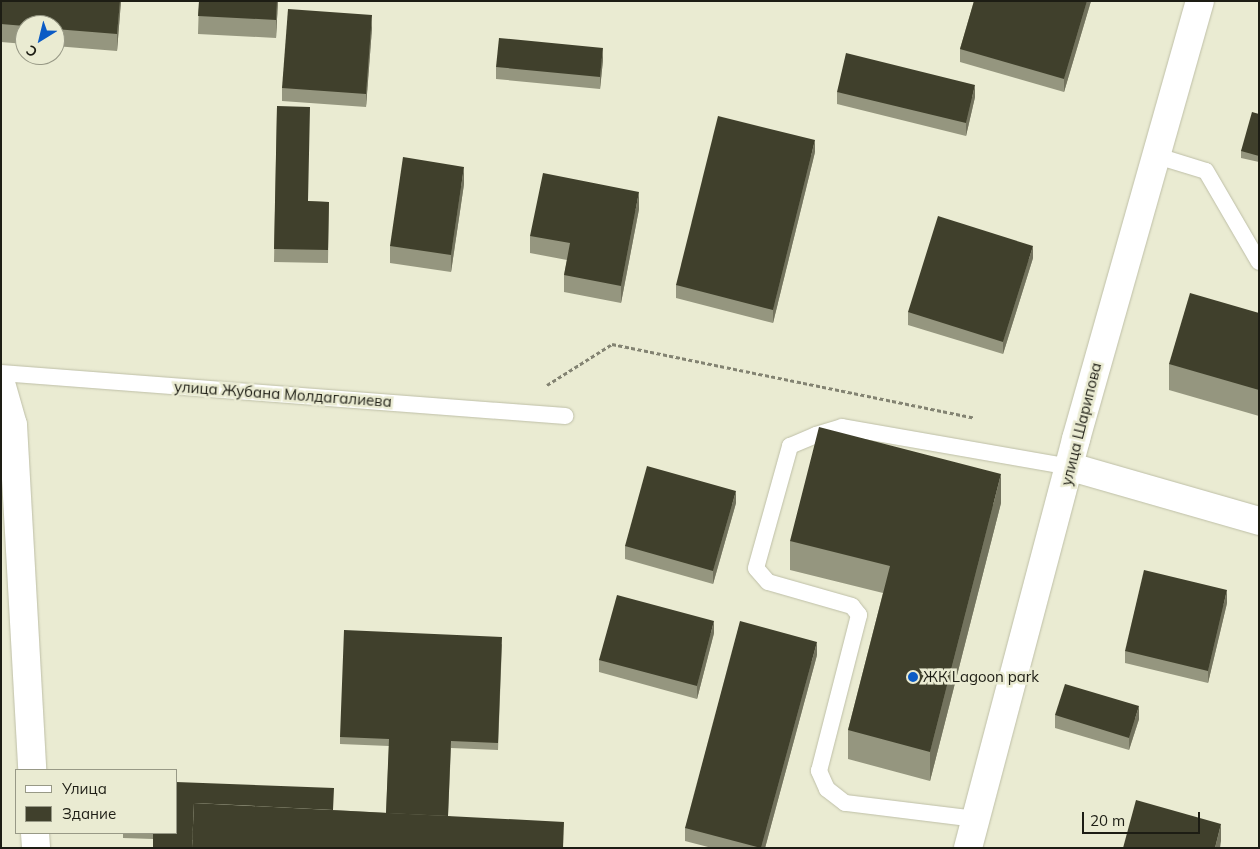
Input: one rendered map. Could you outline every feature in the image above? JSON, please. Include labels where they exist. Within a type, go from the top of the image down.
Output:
[{"type":"street","name":"улица Шарипова","points":[[968,848],[1154,155],[1200,1]]},
{"type":"street","points":[[1,383],[14,425],[32,769]]},
{"type":"street","points":[[1071,467],[1259,521]]},
{"type":"street","points":[[36,834],[36,848]]},
{"type":"lane","points":[[1154,155],[1206,171],[1259,262]]},
{"type":"lane","name":"улица Жубана Молдагалиева","points":[[1,373],[565,416]]},
{"type":"lane","points":[[976,819],[845,803],[827,789],[819,771],[859,615],[852,606],[768,582],[756,568],[790,446],[816,435],[842,427],[1071,467]]},
{"type":"path","points":[[504,412],[612,344],[979,419]]},
{"type":"building","points":[[1,1],[120,1],[117,34],[65,30],[65,15],[15,15],[15,25],[1,24]]},
{"type":"building","points":[[199,1],[277,1],[276,20],[198,16]]},
{"type":"building","points":[[974,1],[1087,1],[1064,79],[960,49]]},
{"type":"building","points":[[288,9],[372,15],[366,94],[282,88]]},
{"type":"building","points":[[499,38],[603,48],[600,77],[496,67]]},
{"type":"building","points":[[846,53],[975,85],[966,123],[837,92]]},
{"type":"building","points":[[277,106],[310,107],[308,201],[329,202],[328,250],[274,249]]},
{"type":"building","points":[[1252,112],[1259,114],[1259,156],[1241,151]]},
{"type":"building","points":[[718,116],[815,140],[773,310],[676,285]]},
{"type":"building","points":[[403,157],[464,167],[451,255],[390,246]]},
{"type":"building","points":[[543,173],[639,192],[621,286],[564,275],[570,243],[530,236]]},
{"type":"building","points":[[938,216],[1033,246],[1003,342],[908,312]]},
{"type":"building","points":[[1190,293],[1259,313],[1259,390],[1169,364]]},
{"type":"building","name":"ЖК Lagoon park","points":[[819,427],[1001,474],[930,752],[848,730],[890,566],[790,541]]},
{"type":"building","points":[[647,466],[736,491],[713,571],[625,546]]},
{"type":"building","points":[[1144,570],[1227,590],[1208,671],[1125,651]]},
{"type":"building","points":[[617,595],[714,621],[697,686],[599,660]]},
{"type":"building","points":[[740,621],[817,642],[761,848],[685,828]]},
{"type":"building","points":[[344,630],[502,637],[498,743],[451,741],[448,816],[386,813],[389,739],[340,737]]},
{"type":"building","points":[[1065,684],[1139,706],[1129,738],[1055,715]]},
{"type":"building","points":[[178,782],[334,788],[333,810],[194,803],[192,848],[153,848],[153,834],[178,834]]},
{"type":"building","points":[[1136,800],[1221,824],[1215,848],[1123,848]]},
{"type":"building","points":[[194,803],[564,822],[563,848],[192,848]]},
{"type":"place","name":"ЖК Lagoon park","points":[[913,677]]}]
